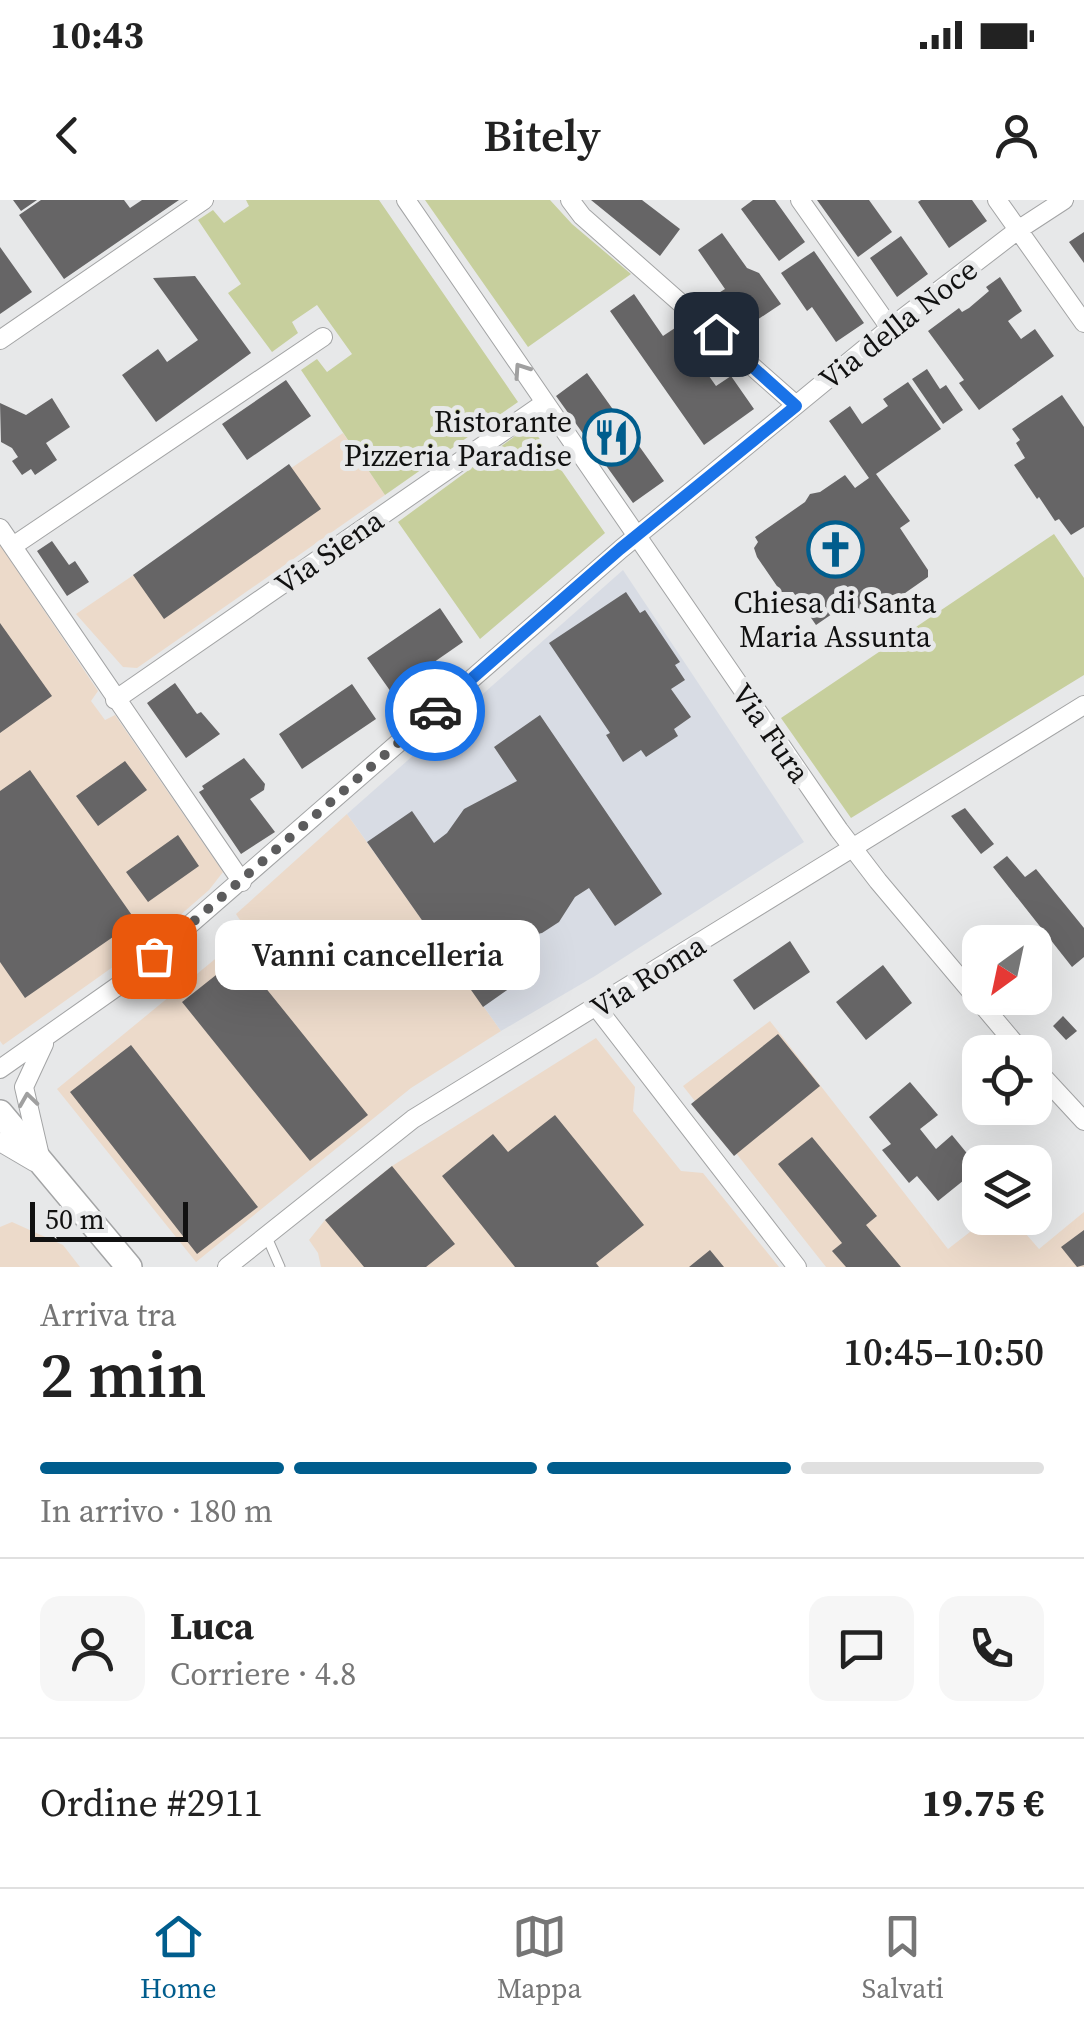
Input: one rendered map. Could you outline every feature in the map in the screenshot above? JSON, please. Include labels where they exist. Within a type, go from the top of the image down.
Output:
[{"type":"main road","points":[[0,1113],[129,1267]]},
{"type":"street","points":[[0,340],[204,200]]},
{"type":"street","name":"Via Fura","points":[[406,200],[853,848],[1008,1035]]},
{"type":"street","points":[[570,200],[582,216],[796,406]]},
{"type":"street","points":[[800,200],[890,328]]},
{"type":"street","points":[[997,200],[1084,323]]},
{"type":"street","name":"Via della Noce","points":[[0,1069],[125,981],[636,537],[890,328],[1018,230],[1064,200]]},
{"type":"street","points":[[13,546],[322,337]]},
{"type":"street","name":"Via Siena","points":[[115,700],[544,404]]},
{"type":"street","points":[[0,528],[242,882]]},
{"type":"street","name":"Via Roma","points":[[227,1267],[413,1119],[1084,705]]},
{"type":"street","points":[[596,1008],[798,1267]]},
{"type":"street","points":[[42,1166],[24,1087],[47,1037]]},
{"type":"street","points":[[1052,1086],[1084,1121]]},
{"type":"street","points":[[0,1142],[42,1166]]},
{"type":"lane","points":[[266,1235],[280,1267]]},
{"type":"shaded area","points":[[343,433],[385,495],[137,668],[123,667],[76,614]]},
{"type":"shaded area","points":[[0,545],[98,691],[91,701],[105,720],[115,715],[223,872],[209,890],[155,937],[3,1045],[0,1041]]},
{"type":"shaded area","points":[[623,570],[804,842],[595,976],[501,1031],[347,814]]},
{"type":"shaded area","points":[[347,814],[501,1031],[411,1088],[196,1262],[57,1089],[248,932],[236,914]]},
{"type":"shaded area","points":[[770,1021],[948,1249],[966,1235],[1027,1235],[1039,1249],[1084,1212],[1084,1267],[826,1267],[683,1086]]},
{"type":"shaded area","points":[[596,1038],[635,1087],[633,1111],[681,1171],[703,1173],[779,1267],[321,1267],[309,1240],[325,1220],[392,1166]]},
{"type":"shaded area","points":[[12,1222],[63,1245],[80,1267],[0,1267],[0,1227]]},
{"type":"green space","points":[[246,200],[379,200],[518,402],[385,495],[301,370],[317,359],[327,372],[352,354],[317,305],[292,322],[298,333],[272,352],[228,293],[241,284],[198,220],[213,210],[224,223],[249,206]]},
{"type":"green space","points":[[425,200],[550,200],[631,274],[528,347]]},
{"type":"green space","points":[[530,425],[605,533],[480,639],[398,522]]},
{"type":"green space","points":[[1054,534],[1084,578],[1084,675],[851,818],[781,718]]},
{"type":"building","points":[[13,200],[37,200],[21,211]]},
{"type":"building","points":[[41,200],[124,200],[130,208],[142,200],[179,200],[64,279],[19,215]]},
{"type":"building","points":[[591,200],[642,200],[680,229],[660,256]]},
{"type":"building","points":[[753,200],[775,200],[805,242],[779,261],[741,209]]},
{"type":"building","points":[[817,200],[869,200],[892,232],[858,257]]},
{"type":"building","points":[[972,200],[987,221],[949,248],[918,202]]},
{"type":"building","points":[[1084,232],[1084,263],[1069,242]]},
{"type":"building","points":[[722,233],[747,268],[759,273],[781,304],[742,330],[717,294],[725,289],[698,250]]},
{"type":"building","points":[[901,236],[928,274],[897,297],[870,258]]},
{"type":"building","points":[[0,247],[32,292],[0,314]]},
{"type":"building","points":[[814,251],[864,323],[836,342],[812,307],[807,311],[781,273]]},
{"type":"building","points":[[195,276],[251,353],[156,422],[122,375],[158,349],[167,362],[198,340],[153,278]]},
{"type":"building","points":[[1000,277],[1022,311],[1008,321],[1021,339],[1035,329],[1054,356],[979,410],[959,383],[964,380],[928,331],[959,308],[962,312],[969,308]]},
{"type":"building","points":[[634,294],[663,336],[675,328],[716,386],[731,376],[754,409],[704,445],[610,311]]},
{"type":"building","points":[[927,369],[940,389],[946,385],[963,410],[943,424],[912,379]]},
{"type":"building","points":[[587,373],[664,481],[633,503],[556,396]]},
{"type":"building","points":[[286,380],[311,416],[247,460],[222,424]]},
{"type":"building","name":"Chiesa di Santa Maria Assunta","points":[[908,382],[941,429],[876,474],[910,521],[900,528],[928,570],[928,577],[885,607],[881,601],[860,614],[848,603],[816,625],[793,592],[781,592],[757,557],[755,537],[805,502],[810,494],[820,492],[845,475],[855,488],[869,478],[829,421],[850,406],[862,424],[888,406],[883,399]]},
{"type":"building","points":[[1062,395],[1084,427],[1084,527],[1071,535],[1037,499],[1014,465],[1025,458],[1012,429]]},
{"type":"building","points":[[52,398],[70,427],[46,443],[57,460],[35,475],[31,469],[22,475],[12,461],[18,457],[1,442],[0,403],[26,415]]},
{"type":"building","points":[[289,464],[321,509],[164,619],[133,575]]},
{"type":"building","points":[[52,541],[69,565],[75,561],[89,582],[67,596],[37,551]]},
{"type":"building","points":[[626,592],[640,613],[645,610],[680,662],[675,665],[685,680],[671,689],[691,717],[674,729],[678,736],[646,757],[641,750],[623,762],[606,735],[610,733],[549,643]]},
{"type":"building","points":[[440,608],[463,642],[391,692],[367,658]]},
{"type":"building","points":[[0,623],[52,696],[0,733]]},
{"type":"building","points":[[175,683],[197,714],[201,712],[220,734],[186,758],[147,703]]},
{"type":"building","points":[[352,684],[376,719],[302,769],[279,734]]},
{"type":"building","points":[[540,715],[662,894],[615,926],[589,888],[575,897],[559,922],[542,933],[518,938],[506,946],[527,976],[483,1007],[367,842],[412,811],[434,843],[447,833],[464,809],[517,781],[494,747]]},
{"type":"building","points":[[244,758],[265,784],[264,790],[250,799],[275,832],[241,854],[199,792]]},
{"type":"building","points":[[125,761],[147,790],[98,826],[76,796]]},
{"type":"building","points":[[30,770],[136,921],[25,998],[0,962],[0,791]]},
{"type":"building","points":[[965,808],[994,844],[981,854],[951,816]]},
{"type":"building","points":[[178,835],[199,866],[148,902],[126,872]]},
{"type":"building","points":[[1007,856],[1025,877],[1036,869],[1084,928],[1084,957],[1072,967],[1052,942],[1052,925],[1039,925],[993,867]]},
{"type":"building","points":[[790,941],[810,972],[754,1010],[733,980]]},
{"type":"building","points":[[240,956],[368,1115],[310,1161],[182,1002]]},
{"type":"building","points":[[883,965],[912,1003],[866,1040],[836,1002]]},
{"type":"building","points":[[1063,1016],[1077,1031],[1066,1040],[1053,1026]]},
{"type":"building","points":[[778,1034],[820,1086],[734,1156],[691,1104]]},
{"type":"building","points":[[131,1045],[258,1207],[197,1254],[70,1092]]},
{"type":"building","points":[[910,1082],[938,1115],[920,1129],[936,1149],[952,1135],[962,1147],[962,1182],[938,1201],[917,1176],[909,1183],[882,1150],[891,1144],[869,1117]]},
{"type":"building","points":[[555,1115],[644,1225],[596,1263],[599,1267],[515,1267],[442,1176],[493,1134],[508,1152]]},
{"type":"building","points":[[812,1137],[877,1216],[866,1225],[901,1267],[846,1267],[832,1251],[842,1243],[778,1164]]},
{"type":"building","points":[[392,1166],[455,1244],[426,1267],[364,1267],[325,1220]]},
{"type":"building","points":[[1084,1230],[1084,1265],[1077,1267],[1061,1247]]},
{"type":"building","points":[[710,1250],[724,1267],[689,1267]]},
{"type":"way so far","points":[[154,956],[435,711]]},
{"type":"place","name":"Ristorante Pizzeria Paradise","points":[[611,438]]},
{"type":"place","name":"Chiesa di Santa Maria Assunta","points":[[835,550]]},
{"type":"place","name":"Vanni cancelleria","points":[[154,956]]},
{"type":"route","points":[[435,711],[620,549],[796,406],[716,334]]}]
